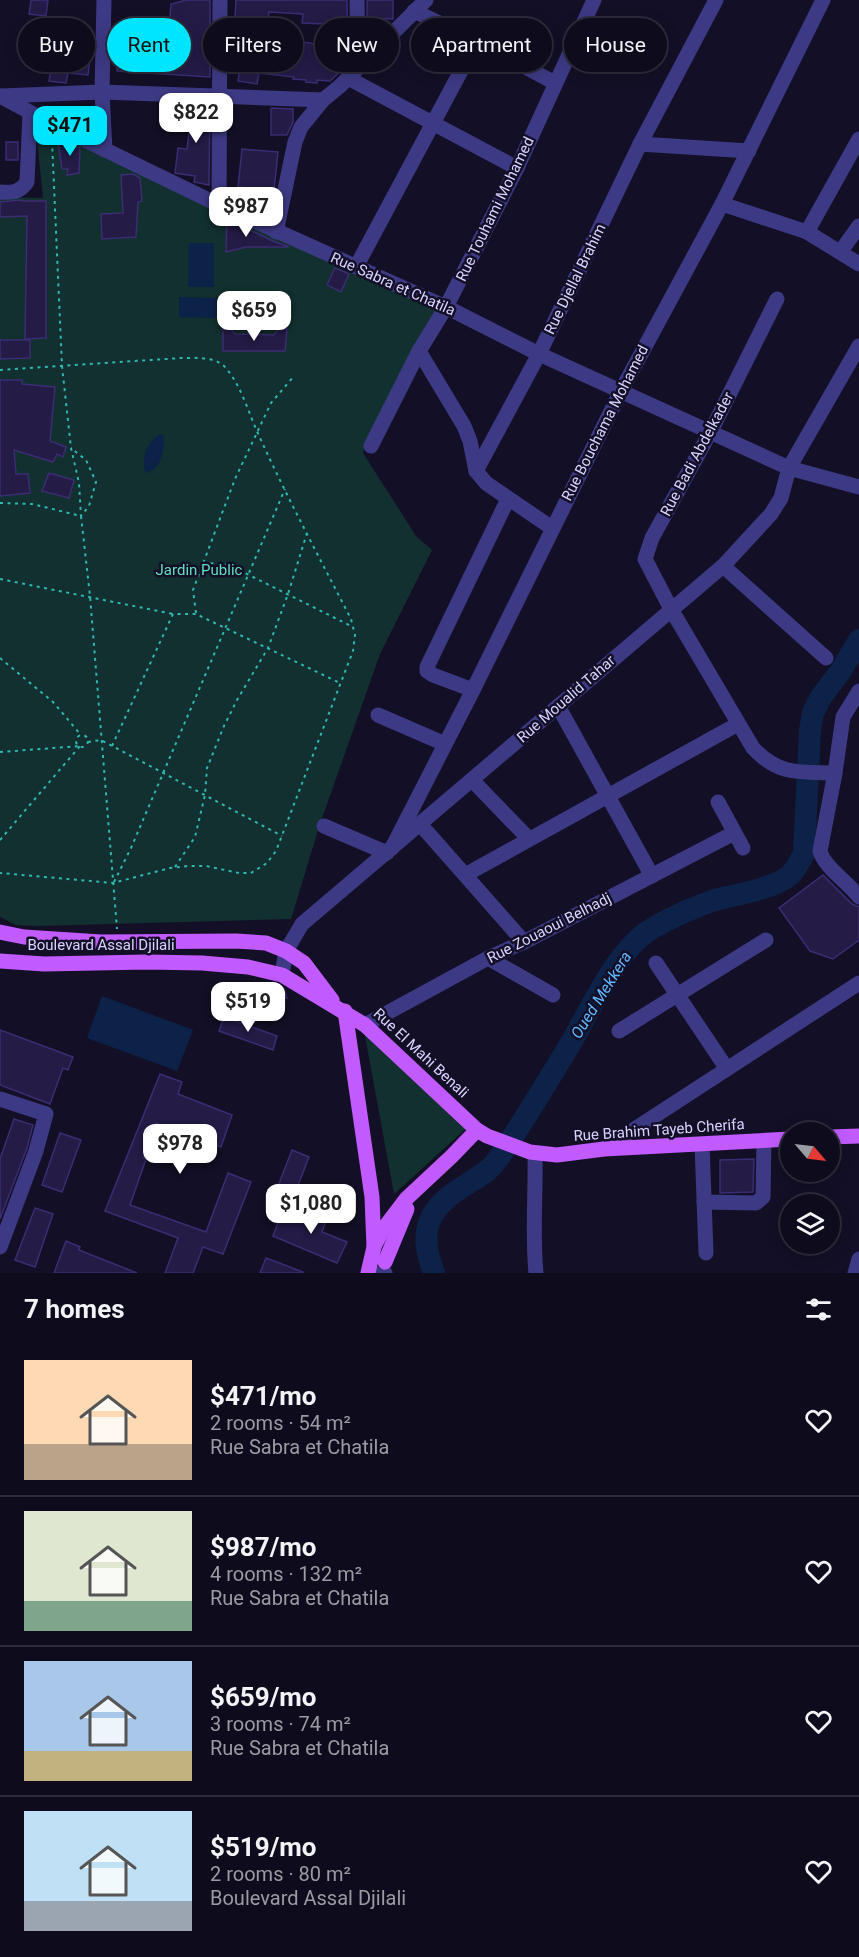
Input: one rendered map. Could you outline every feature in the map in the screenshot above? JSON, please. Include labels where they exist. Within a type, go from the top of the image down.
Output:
[{"type":"main road","points":[[0,932],[24,937],[101,942],[266,943],[286,951],[304,963],[341,1009],[372,1197],[374,1247],[381,1271]]},
{"type":"main road","points":[[118,941],[118,963]]},
{"type":"main road","points":[[188,942],[194,964]]},
{"type":"main road","name":"Boulevard Assal Djilali","points":[[0,961],[44,964],[194,964],[248,967],[282,975],[341,1009]]},
{"type":"main road","name":"Rue El Mahi Benali","points":[[341,1009],[365,1025],[482,1133]]},
{"type":"main road","points":[[374,1247],[384,1228],[416,1189],[452,1156],[482,1133]]},
{"type":"main road","name":"Rue Brahim Tayeb Cherifa","points":[[482,1133],[533,1153],[557,1155],[604,1149],[780,1139]]},
{"type":"main road","points":[[840,1137],[859,1136]]},
{"type":"main road","points":[[381,1271],[416,1189]]},
{"type":"main road","points":[[372,1197],[384,1228],[387,1246],[381,1271]]},
{"type":"street","points":[[104,0],[102,92],[105,150]]},
{"type":"street","points":[[219,205],[220,0]]},
{"type":"street","points":[[356,18],[357,0]]},
{"type":"street","points":[[399,26],[426,0]]},
{"type":"street","name":"Rue Touhami Mohamed","points":[[371,446],[517,168],[594,0]]},
{"type":"street","name":"Rue Djellal Brahim","points":[[476,471],[539,354],[640,144],[716,0]]},
{"type":"street","name":"Rue Bouchama Mohamed","points":[[389,850],[473,690],[621,391],[722,204],[823,0]]},
{"type":"street","points":[[414,11],[429,18]]},
{"type":"street","points":[[276,232],[295,142],[301,128],[323,100],[353,72],[433,124],[517,168]]},
{"type":"street","points":[[356,267],[461,72]]},
{"type":"street","points":[[535,72],[555,83]]},
{"type":"street","points":[[0,96],[102,92],[323,100]]},
{"type":"street","name":"Rue Sabra et Chatila","points":[[0,96],[52,124],[276,232],[446,307],[539,354],[789,468],[859,487]]},
{"type":"street","points":[[0,192],[14,193],[27,182],[30,113]]},
{"type":"street","points":[[807,232],[859,139]]},
{"type":"street","points":[[640,144],[749,151]]},
{"type":"street","points":[[722,204],[807,232],[859,264]]},
{"type":"street","points":[[841,251],[859,226]]},
{"type":"street","name":"Rue Badi Abdelkader","points":[[671,609],[645,559],[652,538],[711,431],[777,298]]},
{"type":"street","name":"Rue Moualid Tahar","points":[[286,951],[302,924],[723,566],[771,514],[782,498],[789,468],[859,346]]},
{"type":"street","points":[[419,351],[464,426],[470,441],[476,471],[486,483],[552,528]]},
{"type":"street","points":[[473,690],[433,675],[427,671],[427,667],[508,499]]},
{"type":"street","points":[[723,566],[826,658]]},
{"type":"street","points":[[671,609],[738,724],[758,753],[790,772],[830,772]]},
{"type":"street","points":[[857,888],[822,857],[820,851],[830,772],[843,717],[853,711],[859,691]]},
{"type":"street","points":[[558,706],[652,876]]},
{"type":"street","points":[[378,715],[445,744]]},
{"type":"street","points":[[465,875],[738,724]]},
{"type":"street","points":[[472,780],[529,839]]},
{"type":"street","points":[[718,802],[743,848]]},
{"type":"street","points":[[420,824],[524,942]]},
{"type":"street","points":[[324,826],[389,850]]},
{"type":"street","name":"Rue Zouaoui Belhadj","points":[[365,1025],[488,958],[524,942],[734,833]]},
{"type":"street","points":[[618,1031],[766,940]]},
{"type":"street","points":[[282,975],[286,951]]},
{"type":"street","points":[[488,958],[553,995]]},
{"type":"street","points":[[656,963],[727,1069]]},
{"type":"street","points":[[604,1149],[859,983]]},
{"type":"street","points":[[0,1099],[46,1114],[36,1151],[0,1247]]},
{"type":"street","points":[[704,1202],[760,1202],[763,1197],[764,1140]]},
{"type":"street","points":[[702,1144],[705,1253]]},
{"type":"street","points":[[533,1153],[536,1179],[533,1242],[536,1273]]},
{"type":"street","points":[[855,1273],[859,1259]]},
{"type":"path","points":[[52,124],[62,366],[71,448],[79,483],[118,941]]},
{"type":"path","points":[[0,370],[181,358],[202,358],[224,366],[232,377],[285,489],[351,619],[355,635],[353,651],[282,836],[267,863],[251,873],[239,873],[206,866],[174,867],[113,883],[0,873]]},
{"type":"path","points":[[196,614],[193,590],[235,479],[271,402],[294,376]]},
{"type":"path","points":[[71,448],[86,460],[96,482],[89,506],[81,516]]},
{"type":"path","points":[[113,883],[131,848],[285,489]]},
{"type":"path","points":[[0,504],[32,504],[81,516]]},
{"type":"path","points":[[174,867],[195,837],[205,795],[207,768],[224,726],[268,648],[307,533]]},
{"type":"path","points":[[203,563],[227,564],[352,626]]},
{"type":"path","points":[[0,579],[173,614],[196,614],[340,683]]},
{"type":"path","points":[[112,746],[173,614]]},
{"type":"path","points":[[0,658],[53,702],[81,735],[86,736],[88,742]]},
{"type":"path","points":[[80,746],[76,742],[81,735]]},
{"type":"path","points":[[0,752],[85,746],[88,742],[100,740],[282,836]]},
{"type":"path","points":[[0,840],[80,746]]},
{"type":"green space","name":"Jardin Public","points":[[59,127],[435,305],[436,312],[363,453],[416,536],[432,550],[380,654],[320,824],[291,919],[38,926],[16,925],[0,917],[0,197],[43,198],[36,130]]},
{"type":"green space","points":[[363,1025],[469,1126],[394,1194]]},
{"type":"water","points":[[189,243],[214,243],[214,287],[188,287]]},
{"type":"water","points":[[179,297],[217,298],[216,318],[179,317]]},
{"type":"water","points":[[159,434],[164,436],[161,459],[155,468],[145,473],[146,451]]},
{"type":"water","points":[[102,996],[193,1030],[177,1071],[87,1038]]},
{"type":"building","points":[[31,0],[48,0],[46,16],[29,14]]},
{"type":"building","points":[[186,0],[210,0],[210,18],[203,18],[203,72],[210,72],[210,77],[132,72],[191,72],[191,18],[170,18],[171,4]]},
{"type":"building","points":[[236,0],[347,0],[347,18],[315,18],[315,24],[303,23],[303,14],[269,12],[268,18],[235,18]]},
{"type":"building","points":[[367,0],[393,0],[393,18],[367,18]]},
{"type":"building","points":[[303,42],[315,44],[315,72],[340,72],[330,81],[306,82],[306,80],[293,79],[294,77],[259,73],[257,84],[238,81],[239,72],[303,72]]},
{"type":"building","points":[[51,72],[88,72],[88,75],[68,73],[66,83],[49,81]]},
{"type":"building","points":[[183,105],[210,106],[209,185],[194,182],[195,176],[175,173],[178,148],[187,149],[190,124],[181,123]]},
{"type":"building","points":[[271,108],[293,109],[293,122],[287,135],[271,135]]},
{"type":"building","points":[[58,141],[65,141],[80,148],[79,173],[67,175],[68,169],[62,169]]},
{"type":"building","points":[[6,142],[18,142],[18,160],[6,160]]},
{"type":"building","points":[[242,149],[278,152],[274,190],[238,187]]},
{"type":"building","points":[[133,174],[140,178],[142,201],[138,202],[136,237],[102,239],[101,214],[123,213],[121,175]]},
{"type":"building","points":[[46,201],[46,338],[25,339],[27,216],[0,217],[0,202]]},
{"type":"building","points":[[227,219],[289,247],[246,247],[226,252]]},
{"type":"building","points":[[335,268],[349,274],[341,292],[327,285]]},
{"type":"building","points":[[223,328],[230,329],[235,334],[274,335],[279,329],[287,329],[285,351],[223,351]]},
{"type":"building","points":[[0,340],[30,340],[30,358],[0,359]]},
{"type":"building","points":[[0,380],[22,380],[22,384],[55,387],[50,441],[66,447],[63,457],[57,454],[53,462],[14,450],[16,474],[28,474],[30,493],[0,496]]},
{"type":"building","points":[[49,473],[74,480],[69,498],[42,491]]},
{"type":"building","points":[[823,875],[852,904],[859,907],[859,940],[833,959],[810,951],[779,908]]},
{"type":"building","points":[[236,989],[284,989],[287,998],[238,1001]]},
{"type":"building","points":[[224,1017],[277,1036],[273,1050],[219,1031]]},
{"type":"building","points":[[0,1030],[73,1057],[68,1070],[63,1068],[50,1104],[0,1085]]},
{"type":"building","points":[[160,1074],[182,1082],[178,1094],[232,1115],[221,1147],[156,1123],[143,1158],[146,1159],[130,1205],[206,1232],[228,1173],[251,1182],[223,1254],[203,1247],[193,1273],[165,1273],[178,1238],[105,1211]]},
{"type":"building","points":[[14,1119],[33,1125],[27,1148],[0,1219],[0,1159]]},
{"type":"building","points":[[60,1133],[81,1140],[62,1192],[42,1185]]},
{"type":"building","points":[[292,1150],[309,1157],[295,1193],[278,1186]]},
{"type":"building","points":[[754,1159],[753,1192],[720,1193],[720,1160]]},
{"type":"building","points":[[319,1203],[331,1207],[322,1232],[347,1242],[337,1263],[273,1236],[281,1215],[310,1226]]},
{"type":"building","points":[[35,1208],[53,1214],[35,1267],[15,1260]]},
{"type":"building","points":[[66,1241],[80,1247],[79,1250],[137,1273],[54,1273]]},
{"type":"building","points":[[266,1258],[303,1272],[303,1273],[260,1273]]},
{"type":"waterway","name":"Oued Mekkera","points":[[434,1273],[429,1259],[426,1237],[432,1216],[443,1202],[488,1170],[497,1160],[572,1041],[597,995],[628,949],[640,937],[675,916],[715,900],[772,885],[789,876],[796,868],[804,853],[810,730],[813,713],[859,640]]}]
